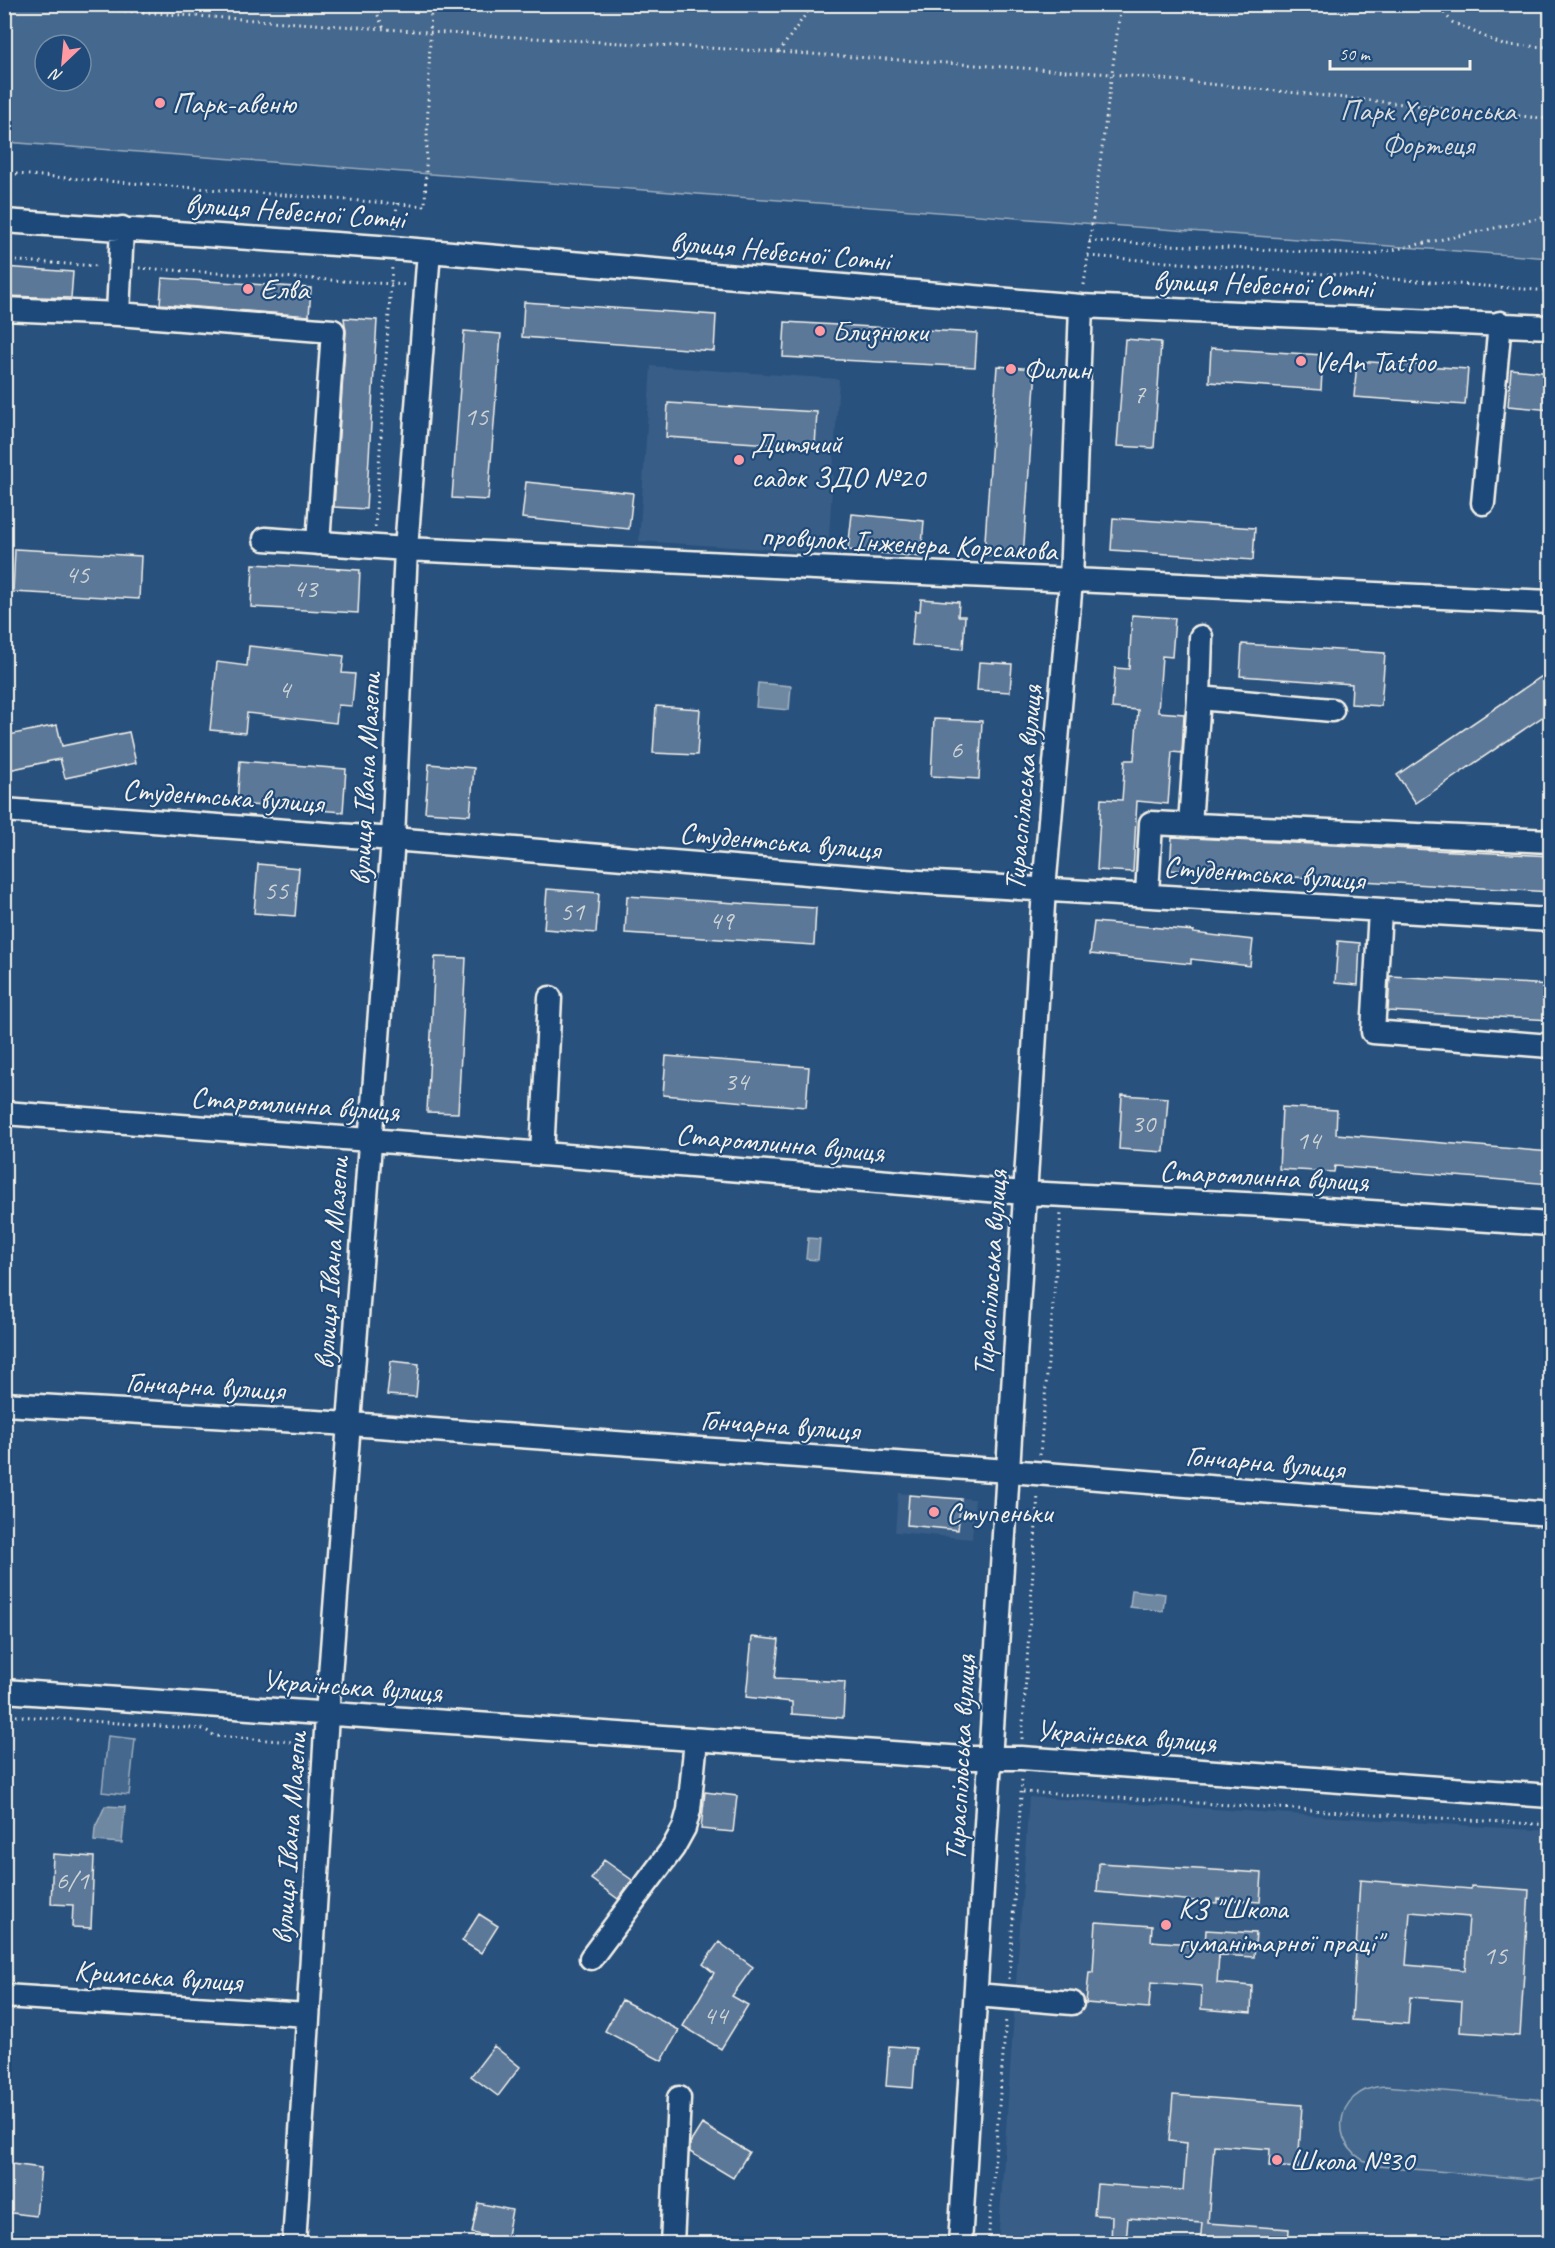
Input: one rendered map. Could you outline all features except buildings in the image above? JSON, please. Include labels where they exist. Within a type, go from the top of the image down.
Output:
[{"type":"street","name":"вулиця Небесної Сотні","points":[[4,221],[393,248],[1081,306],[1551,327]]},
{"type":"street","points":[[118,314],[122,228]]},
{"type":"street","name":"вулиця Івана Мазепи","points":[[294,2244],[327,1715],[393,839],[406,549],[429,251]]},
{"type":"street","name":"Тираспільська вулиця","points":[[960,2244],[1044,889],[1071,581],[1081,306]]},
{"type":"street","points":[[4,309],[118,314],[333,331],[318,543]]},
{"type":"street","points":[[1483,503],[1500,323]]},
{"type":"street","name":"провулок Інженера Корсакова","points":[[265,539],[406,549],[1551,602]]},
{"type":"street","points":[[1190,824],[1201,637]]},
{"type":"street","points":[[1199,698],[1332,710]]},
{"type":"street","name":"Студентська вулиця","points":[[4,810],[891,880],[1551,920]]},
{"type":"street","points":[[1147,894],[1151,823],[1551,841]]},
{"type":"street","points":[[1380,911],[1373,1032],[1551,1046]]},
{"type":"street","points":[[542,1154],[550,998]]},
{"type":"street","name":"Старомлинна вулиця","points":[[4,1113],[1025,1193],[1264,1205],[1551,1224]]},
{"type":"street","name":"Гончарна вулиця","points":[[4,1404],[350,1424],[1008,1471],[1551,1514]]},
{"type":"street","name":"Українська вулиця","points":[[4,1691],[327,1715],[696,1740],[1021,1758],[1551,1796]]},
{"type":"street","points":[[591,1958],[673,1848],[684,1828],[689,1810],[696,1740]]},
{"type":"street","points":[[976,1995],[1072,2003]]},
{"type":"street","name":"Кримська вулиця","points":[[4,1996],[308,2015]]},
{"type":"street","points":[[672,2244],[679,2098]]},
{"type":"path","points":[[23,4],[429,33],[779,52],[1112,74],[1551,120]]},
{"type":"path","points":[[126,4],[133,12]]},
{"type":"path","points":[[133,12],[134,4]]},
{"type":"path","points":[[373,4],[384,29]]},
{"type":"path","points":[[4,173],[426,206],[431,4]]},
{"type":"path","points":[[779,52],[813,4]]},
{"type":"path","points":[[1081,306],[1121,4]]},
{"type":"path","points":[[1436,4],[1452,22],[1503,45],[1551,47]]},
{"type":"path","points":[[374,547],[397,203]]},
{"type":"path","points":[[1089,241],[1369,255],[1546,218],[1551,214]]},
{"type":"path","points":[[1088,256],[1551,291]]},
{"type":"path","points":[[4,260],[428,286]]},
{"type":"path","points":[[988,2244],[1023,1792],[1021,1758],[1039,1474],[1063,1195]]},
{"type":"path","points":[[4,1715],[204,1729],[216,1736],[325,1744]]},
{"type":"path","points":[[1023,1792],[1551,1825]]},
{"type":"shaded area","name":"Дитячий садок ЗДО №20","points":[[651,366],[839,379],[828,553],[639,541]]},
{"type":"shaded area","points":[[758,683],[791,686],[789,710],[756,707]]},
{"type":"shaded area","points":[[808,1238],[820,1239],[818,1260],[806,1259]]},
{"type":"shaded area","points":[[898,1493],[975,1499],[972,1539],[895,1532]]},
{"type":"shaded area","points":[[1132,1590],[1165,1594],[1163,1611],[1130,1607]]},
{"type":"shaded area","points":[[1029,1797],[1550,1831],[1550,2243],[998,2244]]},
{"type":"shaded area","points":[[105,1806],[125,1807],[122,1843],[94,1841],[95,1828]]},
{"type":"green space","name":"Парк Херсонська Фортеця","points":[[4,5],[1550,5],[1550,258],[5,142]]},
{"type":"green space","points":[[108,1736],[135,1739],[129,1795],[102,1792]]},
{"type":"green space","points":[[1385,2086],[1536,2099],[1550,2104],[1550,2174],[1529,2179],[1378,2166],[1361,2159],[1350,2148],[1343,2136],[1342,2122],[1345,2109],[1354,2098],[1367,2089]]},
{"type":"place","name":"Парк-авеню","points":[[160,103]]},
{"type":"place","name":"Елва","points":[[248,289]]},
{"type":"place","name":"Близнюки","points":[[820,331]]},
{"type":"place","name":"VeAn Tattoo","points":[[1301,361]]},
{"type":"place","name":"Филин","points":[[1011,369]]},
{"type":"place","name":"Дитячий садок ЗДО №20","points":[[739,460]]},
{"type":"place","name":"Ступеньки","points":[[934,1512]]},
{"type":"place","name":"КЗ \"Школа гуманітарної праці\"","points":[[1166,1925]]},
{"type":"place","name":"Школа №30","points":[[1277,2160]]}]
